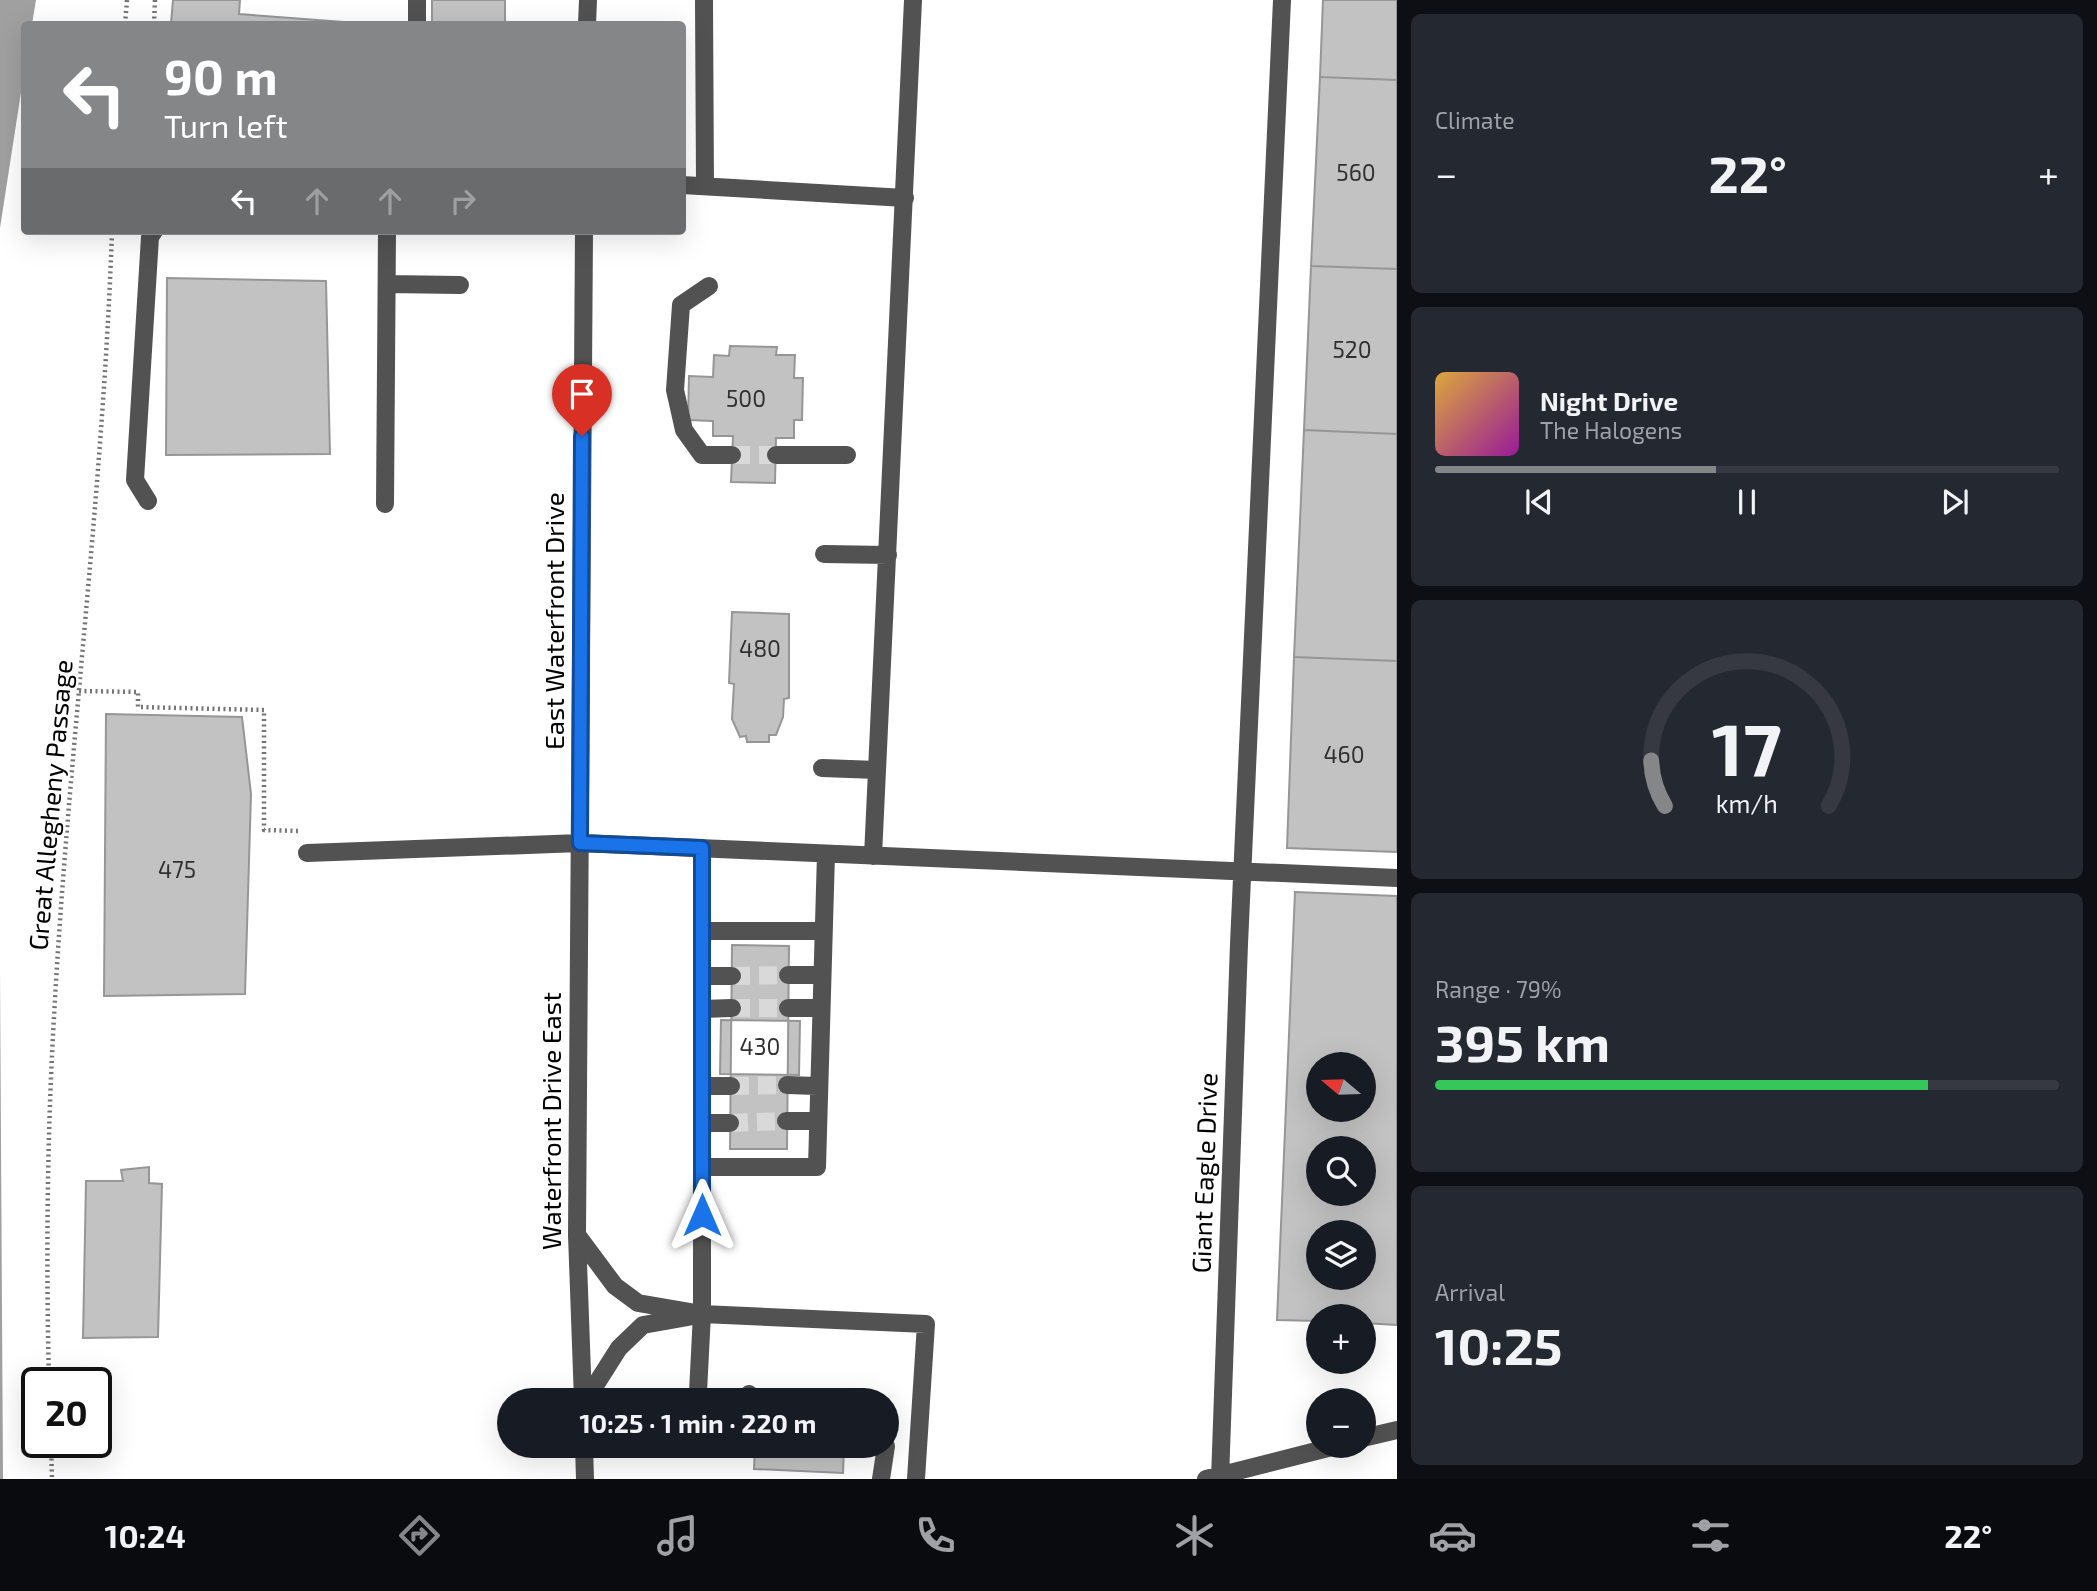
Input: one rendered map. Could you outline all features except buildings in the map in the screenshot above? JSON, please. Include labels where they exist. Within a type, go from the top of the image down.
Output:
[{"type":"street","points":[[416,21],[417,0]]},
{"type":"street","points":[[587,21],[588,0]]},
{"type":"street","points":[[704,0],[705,187]]},
{"type":"street","points":[[873,856],[913,0]]},
{"type":"street","name":"Giant Eagle Drive","points":[[1215,1478],[1282,0]]},
{"type":"street","points":[[686,185],[905,198]]},
{"type":"street","points":[[148,501],[135,480],[151,235]]},
{"type":"street","points":[[385,504],[387,235]]},
{"type":"street","name":"East Waterfront Drive","points":[[580,843],[584,235]]},
{"type":"street","points":[[387,284],[460,285]]},
{"type":"street","points":[[709,286],[681,306],[676,390],[684,430],[702,455],[732,455]]},
{"type":"street","points":[[776,455],[847,455]]},
{"type":"street","points":[[824,554],[888,555]]},
{"type":"street","points":[[822,768],[877,770]]},
{"type":"street","points":[[307,853],[580,843],[1397,878]]},
{"type":"street","name":"Waterfront Drive East","points":[[580,843],[577,1235],[583,1388]]},
{"type":"street","points":[[698,1388],[702,1314],[702,848]]},
{"type":"street","points":[[702,1167],[817,1167],[817,1086],[826,854]]},
{"type":"street","points":[[702,931],[822,930]]},
{"type":"street","points":[[788,975],[821,975]]},
{"type":"street","points":[[702,976],[732,976]]},
{"type":"street","points":[[702,1009],[732,1008]]},
{"type":"street","points":[[788,1008],[820,1008]]},
{"type":"street","points":[[787,1085],[817,1086]]},
{"type":"street","points":[[702,1086],[731,1086]]},
{"type":"street","points":[[786,1121],[817,1121]]},
{"type":"street","points":[[702,1123],[730,1122]]},
{"type":"street","points":[[577,1235],[615,1286],[638,1303],[702,1314],[926,1324],[916,1479]]},
{"type":"street","points":[[592,1388],[619,1348],[643,1325],[702,1314]]},
{"type":"street","points":[[1376,1435],[1397,1430]]},
{"type":"street","points":[[1215,1478],[1306,1454]]},
{"type":"street","points":[[584,1458],[585,1479]]},
{"type":"street","points":[[881,1479],[884,1458]]},
{"type":"path","points":[[125,21],[127,0]]},
{"type":"path","points":[[153,21],[155,0]]},
{"type":"path","name":"Great Allegheny Passage","points":[[49,1367],[54,1018],[107,377],[113,235]]},
{"type":"path","points":[[79,691],[138,692],[138,707],[264,710],[264,830],[307,831]]},
{"type":"path","points":[[51,1458],[52,1479]]},
{"type":"shaded area","points":[[0,0],[36,0],[32,21],[21,21],[21,92],[0,228]]},
{"type":"shaded area","points":[[0,970],[3,1479],[0,1479]]},
{"type":"tunnel","points":[[732,455],[776,455]]},
{"type":"tunnel","points":[[732,976],[788,975]]},
{"type":"tunnel","points":[[732,1008],[788,1008]]},
{"type":"tunnel","points":[[731,1086],[787,1085]]},
{"type":"tunnel","points":[[730,1123],[786,1121]]},
{"type":"route","points":[[582,436],[580,843],[702,848],[702,1215]]}]
